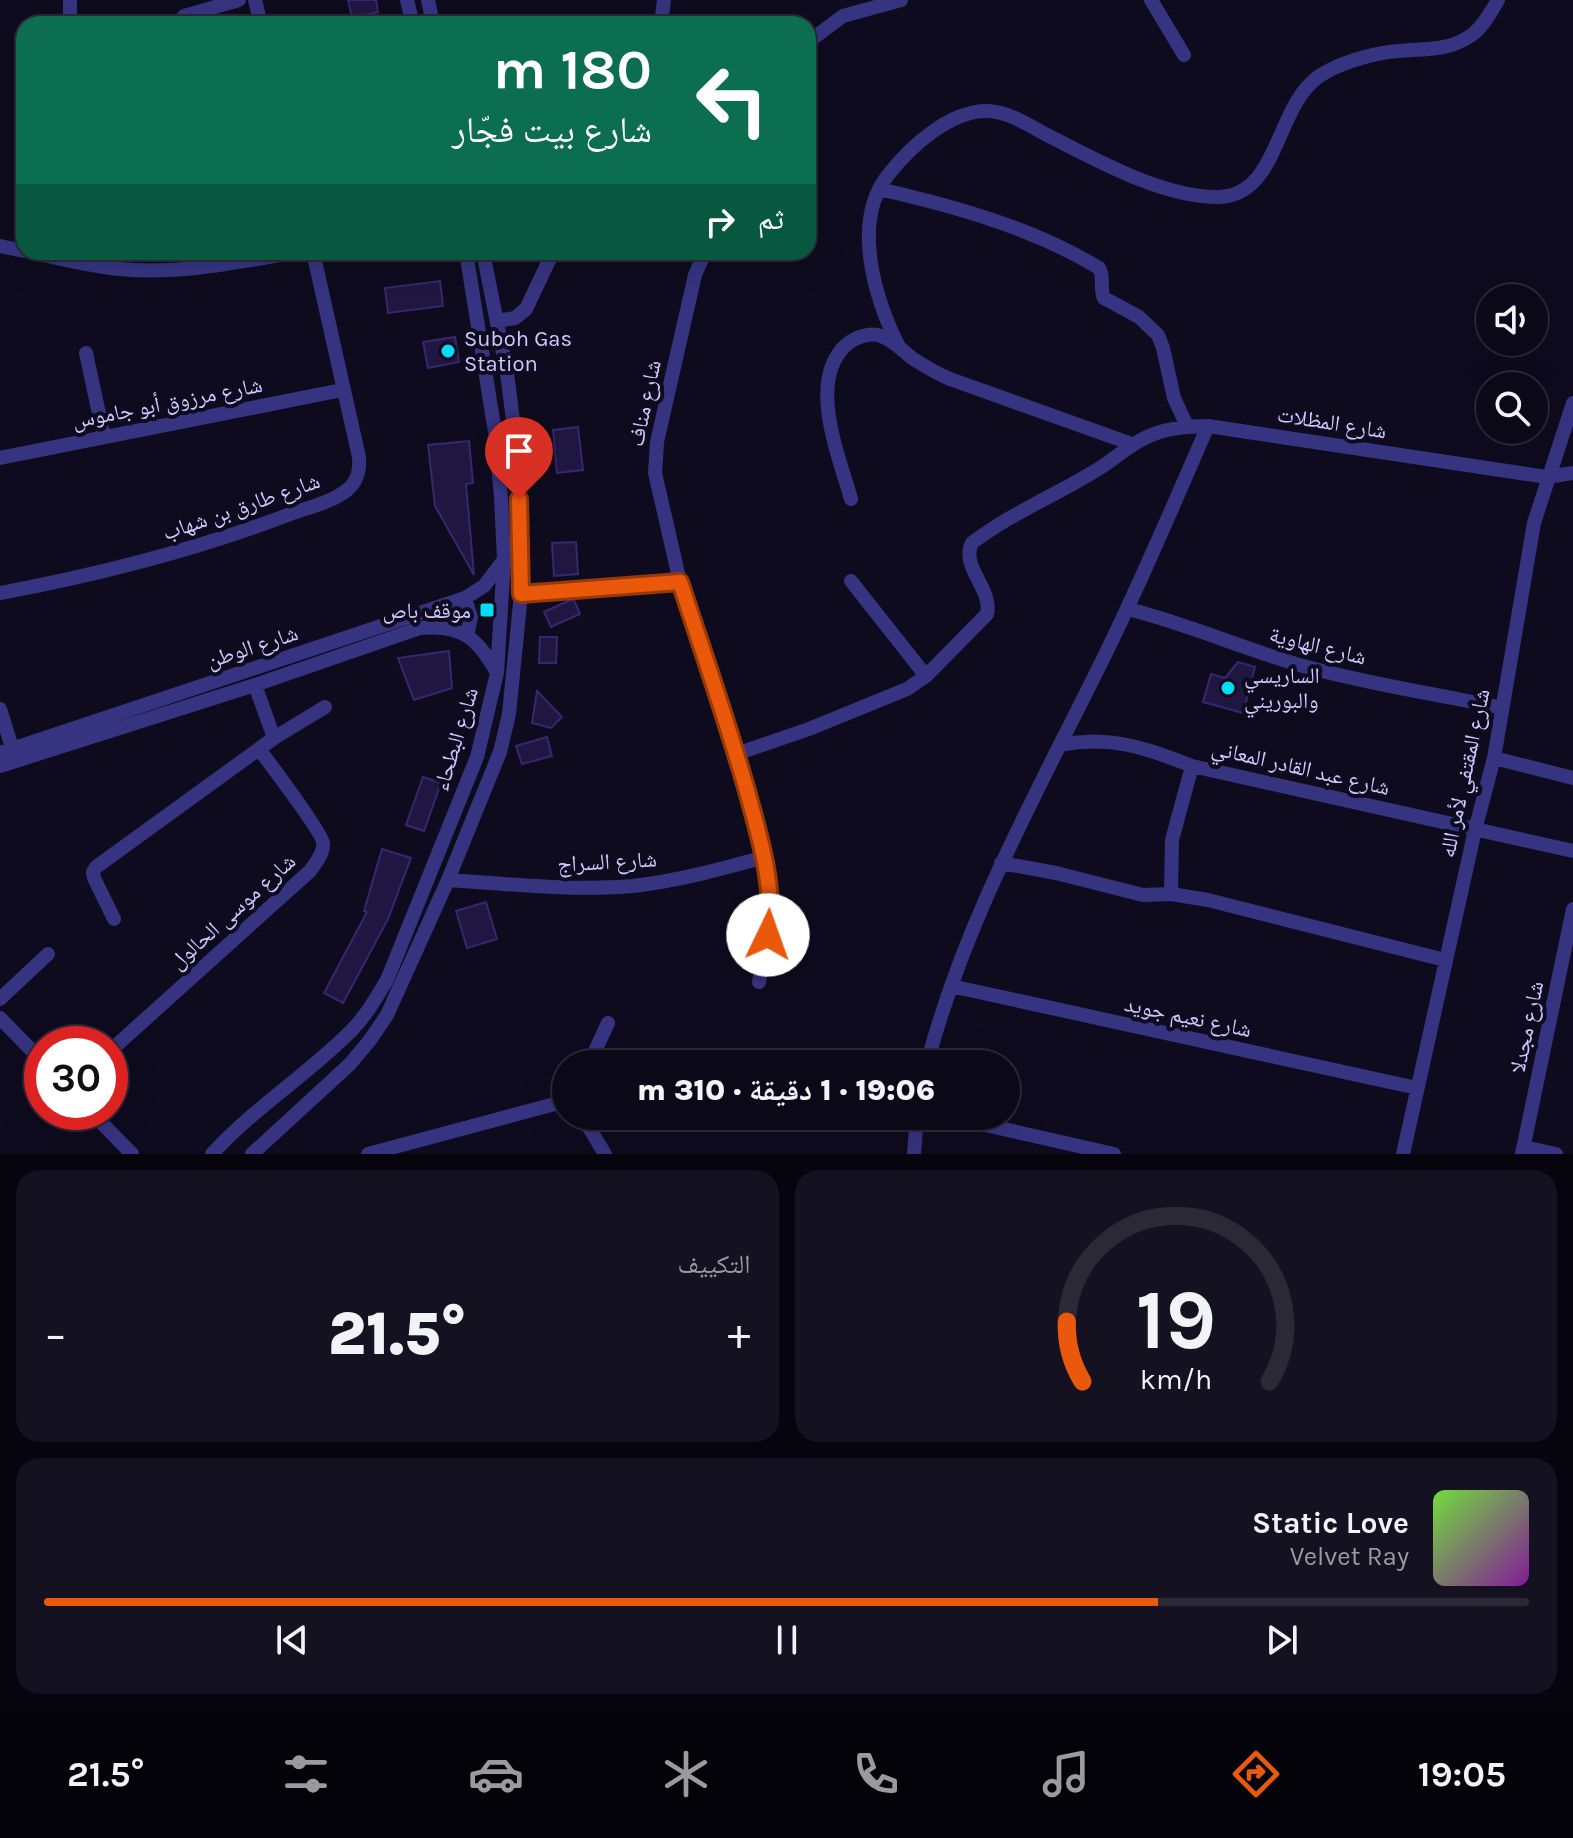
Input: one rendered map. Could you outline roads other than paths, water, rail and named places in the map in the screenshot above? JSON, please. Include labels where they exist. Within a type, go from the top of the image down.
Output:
[{"type":"street","points":[[184,16],[239,0]]},
{"type":"street","points":[[816,36],[843,16],[901,0]]},
{"type":"street","points":[[1151,0],[1184,55]]},
{"type":"street","points":[[899,347],[882,307],[874,272],[870,224],[879,189],[903,158],[940,128],[964,115],[989,111],[1007,115],[1115,169],[1151,183],[1209,196],[1234,194],[1251,185],[1264,170],[1295,102],[1318,77],[1337,67],[1391,52],[1431,50],[1454,44],[1476,32],[1498,0]]},
{"type":"street","points":[[879,189],[997,222],[1099,268],[1104,298],[1139,317],[1158,335],[1174,398],[1187,426]]},
{"type":"street","points":[[80,260],[123,270],[157,270],[250,260]]},
{"type":"street","name":"شارع طارق بن شهاب","points":[[0,593],[149,561],[253,528],[345,492],[354,484],[360,466],[315,260]]},
{"type":"street","name":"شارع البطحاء","points":[[212,1154],[235,1129],[352,1030],[370,1008],[387,980],[477,757],[497,673],[504,560],[495,432],[467,260]]},
{"type":"street","name":"شارع البطحاء","points":[[252,1154],[350,1064],[387,1015],[448,880],[500,752],[509,714],[521,594],[519,467],[507,373],[485,260]]},
{"type":"street","points":[[497,321],[515,318],[526,309],[549,260]]},
{"type":"street","name":"شارع مناف","points":[[702,260],[695,275],[655,460],[657,486],[680,582],[736,754],[765,857],[771,914],[759,982]]},
{"type":"street","points":[[851,499],[827,408],[830,373],[840,352],[858,337],[880,336],[950,379],[1132,444]]},
{"type":"street","points":[[86,353],[104,437]]},
{"type":"street","name":"شارع مرزوق أبو جاموس","points":[[0,458],[342,390]]},
{"type":"street","name":"شارع المقتفي لأمر الله","points":[[1403,1154],[1445,960],[1494,758],[1534,523],[1573,403]]},
{"type":"street","name":"شارع المظلات","points":[[926,676],[987,614],[989,601],[969,557],[972,543],[1037,502],[1095,471],[1132,444],[1159,432],[1187,426],[1208,426],[1547,477],[1573,473]]},
{"type":"street","points":[[931,1050],[951,986],[1001,863],[1128,609],[1208,426]]},
{"type":"street","name":"شارع الوطن","points":[[5,757],[465,598],[484,586],[504,560]]},
{"type":"street","points":[[736,754],[886,700],[926,676],[851,581]]},
{"type":"street","points":[[521,594],[680,582]]},
{"type":"street","points":[[465,598],[471,617],[467,636],[486,653],[497,673]]},
{"type":"street","name":"شارع الهاوية","points":[[1128,609],[1175,621],[1251,651],[1308,667],[1502,708]]},
{"type":"street","name":"شارع الوطن","points":[[5,757],[255,685],[420,628],[444,626],[467,636]]},
{"type":"street","points":[[255,685],[274,738]]},
{"type":"street","points":[[114,919],[94,878],[96,867],[274,738],[325,707]]},
{"type":"street","points":[[0,709],[5,757]]},
{"type":"street","points":[[1060,745],[1099,740],[1153,750],[1192,766]]},
{"type":"street","name":"شارع موسى الحالول","points":[[128,1035],[310,871],[321,855],[324,845],[321,833],[297,805],[259,749]]},
{"type":"street","points":[[1494,758],[1573,778]]},
{"type":"street","name":"شارع عبد القادر المعاني","points":[[1171,894],[1172,840],[1192,766],[1573,851]]},
{"type":"street","name":"شارع السراج","points":[[448,880],[521,885],[634,886],[698,875],[765,857]]},
{"type":"street","points":[[1001,863],[1143,895],[1171,894],[1208,900],[1445,960]]},
{"type":"street","name":"شارع مجدلا","points":[[1523,1150],[1573,909]]},
{"type":"street","points":[[0,999],[48,954]]},
{"type":"street","name":"شارع نعيم جويد","points":[[951,986],[1417,1088]]},
{"type":"street","points":[[0,1018],[24,1043]]},
{"type":"street","points":[[595,1050],[608,1023]]},
{"type":"street","points":[[368,1154],[552,1105]]},
{"type":"street","points":[[109,1130],[132,1154]]},
{"type":"street","points":[[590,1130],[605,1154]]},
{"type":"street","points":[[914,1154],[916,1130]]},
{"type":"street","points":[[1008,1130],[1114,1154]]},
{"type":"street","points":[[1523,1150],[1556,1154]]},
{"type":"place","name":"Suboh Gas Station","points":[[448,351]]},
{"type":"place","name":"موقف باص","points":[[487,610]]},
{"type":"place","name":"الساريسي والبوريني","points":[[1228,688]]}]
